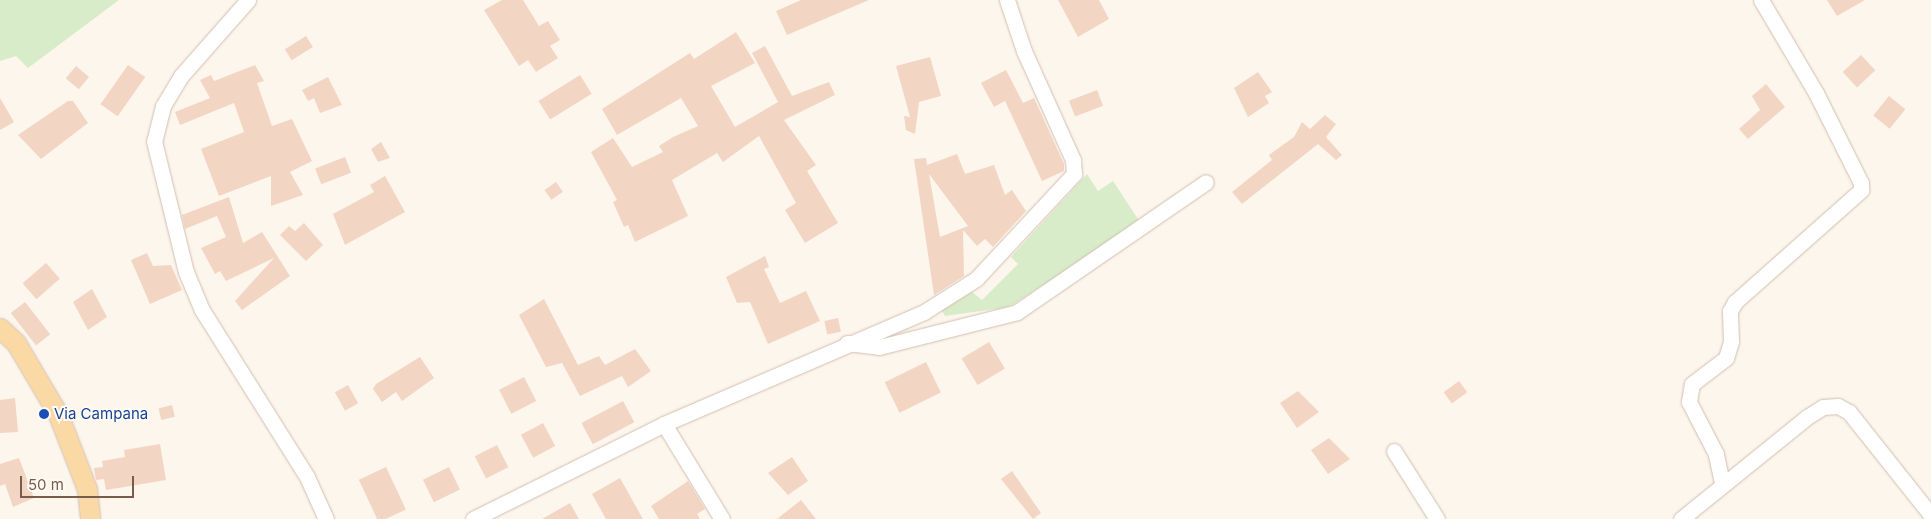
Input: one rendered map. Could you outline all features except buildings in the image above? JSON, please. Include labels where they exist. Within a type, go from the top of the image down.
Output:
[{"type":"main road","points":[[0,328],[16,343],[58,414],[87,489],[90,519]]},
{"type":"street","points":[[248,0],[181,76],[163,106],[154,141],[186,272],[202,310],[307,477],[326,519]]},
{"type":"street","points":[[473,519],[664,424],[846,343],[937,305],[976,279],[1074,174],[1073,160],[1024,51],[1007,0]]},
{"type":"street","points":[[1722,483],[1716,454],[1689,402],[1692,384],[1726,358],[1731,342],[1730,311],[1735,302],[1861,190],[1862,183],[1816,93],[1761,0]]},
{"type":"street","points":[[846,343],[879,346],[1017,312],[1206,182]]},
{"type":"street","points":[[1681,519],[1722,483],[1807,417],[1823,408],[1838,406],[1849,412],[1931,515]]},
{"type":"street","points":[[664,424],[722,519]]},
{"type":"street","points":[[1394,451],[1437,519]]},
{"type":"green space","points":[[0,0],[119,0],[28,68],[16,56],[0,61]]},
{"type":"green space","points":[[1087,174],[1098,191],[1113,181],[1140,222],[1009,307],[945,316],[942,310],[972,292],[982,300],[1018,264],[1011,257]]},
{"type":"place","name":"Via Campana","points":[[44,414]]}]
